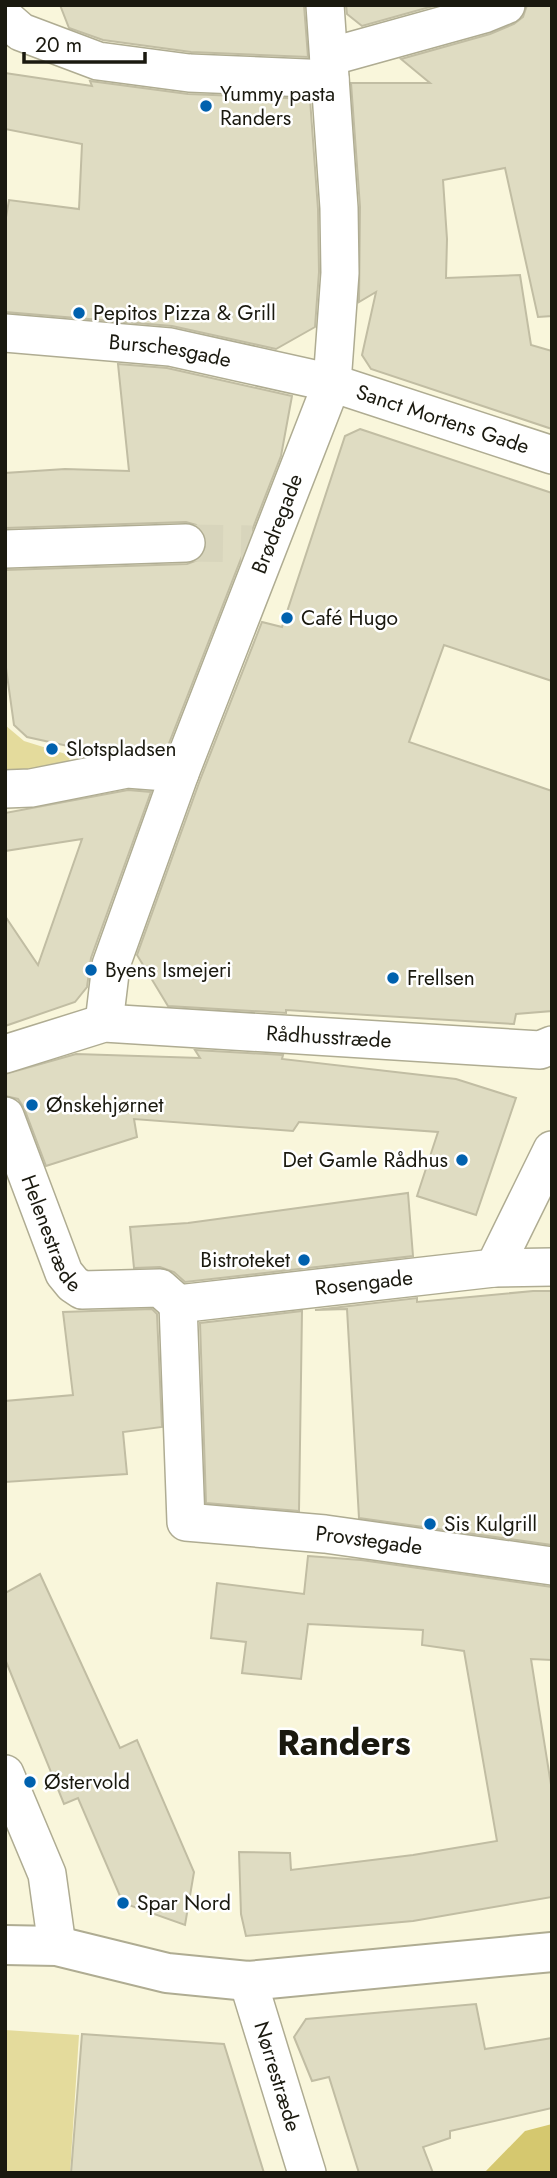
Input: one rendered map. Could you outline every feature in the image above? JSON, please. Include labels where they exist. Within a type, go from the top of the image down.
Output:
[{"type":"street","name":"Brødregade","points":[[104,1023],[111,965],[261,543],[332,383],[341,272],[325,5]]},
{"type":"street","points":[[5,18],[20,32],[98,61],[189,73],[330,68],[506,5]]},
{"type":"street","name":"Burschesgade","points":[[5,333],[170,347],[332,383]]},
{"type":"street","name":"Sanct Mortens Gade","points":[[332,383],[552,455]]},
{"type":"street","points":[[5,549],[186,543]]},
{"type":"street","points":[[5,789],[31,788],[127,769],[180,773]]},
{"type":"street","points":[[5,1054],[104,1023]]},
{"type":"street","name":"Rådhusstræde","points":[[104,1023],[540,1050],[552,1045]]},
{"type":"street","name":"Helenestræde","points":[[5,1116],[64,1273],[73,1284],[82,1290],[160,1289],[178,1304]]},
{"type":"street","points":[[494,1268],[552,1150]]},
{"type":"street","name":"Rosengade","points":[[178,1304],[494,1268],[552,1267]]},
{"type":"street","name":"Provstegade","points":[[178,1304],[186,1522],[325,1534],[552,1566]]},
{"type":"street","points":[[5,1774],[47,1874],[57,1945]]},
{"type":"street","points":[[5,1945],[57,1945],[167,1973],[248,1981],[552,1952]]},
{"type":"street","name":"Nørrestræde","points":[[248,1981],[307,2173]]},
{"type":"shaded area","points":[[5,725],[24,741],[69,755],[71,771],[5,776]]},
{"type":"shaded area","points":[[5,2030],[79,2035],[70,2173],[5,2173]]},
{"type":"shaded area","points":[[552,2124],[552,2173],[484,2173],[525,2131]]},
{"type":"building","points":[[60,5],[304,5],[308,57],[191,52],[103,40],[69,28]]},
{"type":"building","points":[[346,5],[437,5],[362,26],[347,14]]},
{"type":"building","points":[[527,5],[552,5],[552,316],[538,317],[505,168],[443,180],[447,239],[446,278],[520,275],[531,345],[552,351],[552,429],[371,369],[362,355],[376,292],[359,302],[360,207],[351,83],[430,83],[401,59],[490,34],[514,24],[523,17]]},
{"type":"building","points":[[5,73],[92,86],[90,81],[188,94],[310,99],[318,209],[319,272],[315,327],[276,349],[172,326],[5,312],[5,223],[9,200],[79,209],[82,144],[5,129]]},
{"type":"building","points":[[118,364],[167,368],[292,396],[281,456],[166,751],[128,748],[100,753],[27,737],[14,725],[5,661],[5,570],[187,564],[198,560],[205,552],[207,542],[204,533],[196,525],[186,522],[5,528],[5,473],[65,469],[129,471]]},
{"type":"building","points":[[360,429],[552,493],[552,681],[444,645],[409,742],[552,791],[552,1011],[516,1014],[514,1024],[286,1010],[286,1013],[168,1006],[137,955],[200,780],[262,622],[282,627],[345,436]]},
{"type":"building","points":[[128,790],[151,792],[91,958],[87,987],[75,1002],[5,1026],[5,916],[38,965],[82,839],[5,851],[5,813]]},
{"type":"building","points":[[195,1050],[283,1055],[282,1059],[456,1079],[516,1098],[476,1215],[417,1196],[438,1132],[299,1122],[293,1131],[134,1119],[137,1137],[46,1166],[24,1108],[18,1099],[5,1096],[5,1074],[76,1054],[200,1058]]},
{"type":"building","points":[[408,1193],[413,1256],[185,1282],[174,1272],[160,1267],[134,1268],[130,1227],[188,1223]]},
{"type":"building","points":[[552,1291],[552,1545],[359,1518],[347,1309],[315,1310],[417,1298],[417,1302]]},
{"type":"building","points":[[152,1309],[157,1314],[162,1427],[123,1432],[127,1474],[5,1482],[5,1401],[73,1395],[63,1312]]},
{"type":"building","points":[[302,1311],[299,1511],[206,1503],[200,1323]]},
{"type":"building","points":[[308,1556],[361,1560],[552,1587],[552,1660],[531,1659],[552,1791],[552,1897],[413,1921],[246,1936],[241,1914],[239,1852],[290,1853],[291,1870],[413,1855],[497,1841],[464,1651],[422,1645],[423,1630],[308,1624],[301,1679],[242,1673],[246,1642],[211,1638],[217,1583],[304,1594]]},
{"type":"building","points":[[40,1574],[120,1748],[137,1740],[194,1872],[185,1925],[123,1903],[78,1798],[64,1804],[5,1659],[5,1593]]},
{"type":"building","points":[[476,2004],[485,2049],[552,2038],[552,2108],[450,2131],[450,2138],[423,2147],[433,2173],[359,2173],[329,2077],[312,2081],[294,2037],[306,2019]]},
{"type":"building","points":[[82,2034],[224,2044],[264,2173],[71,2173]]},
{"type":"tunnel","points":[[186,543],[252,544]]},
{"type":"place","name":"Yummy pasta Randers","points":[[206,106]]},
{"type":"place","name":"Pepitos Pizza & Grill","points":[[79,313]]},
{"type":"place","name":"Café Hugo","points":[[287,618]]},
{"type":"place","name":"Slotspladsen","points":[[52,749]]},
{"type":"place","name":"Byens Ismejeri","points":[[91,970]]},
{"type":"place","name":"Frellsen","points":[[393,978]]},
{"type":"place","name":"Ønskehjørnet","points":[[32,1105]]},
{"type":"place","name":"Det Gamle Rådhus","points":[[462,1160]]},
{"type":"place","name":"Bistroteket","points":[[304,1260]]},
{"type":"place","name":"Sis Kulgrill","points":[[430,1524]]},
{"type":"place","name":"Østervold","points":[[30,1782]]},
{"type":"place","name":"Spar Nord","points":[[123,1903]]},
{"type":"district","name":"Randers","points":[[344,1743]]}]
